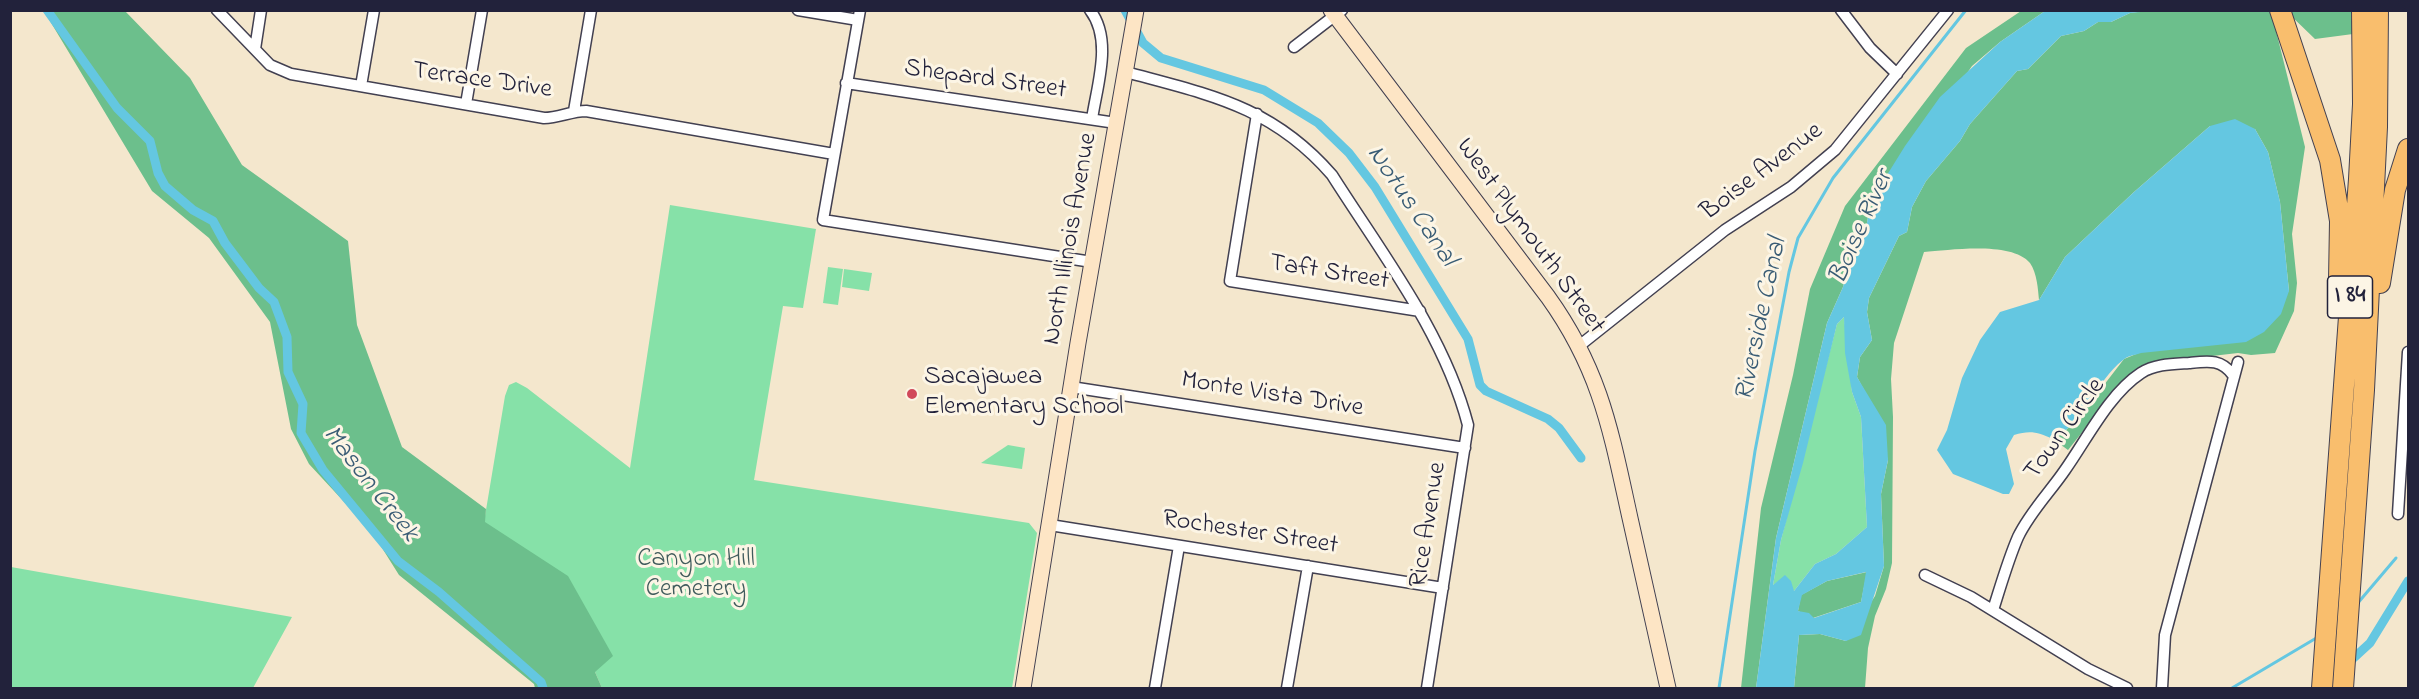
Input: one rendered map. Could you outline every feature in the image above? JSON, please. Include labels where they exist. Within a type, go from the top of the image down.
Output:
[{"type":"highway","points":[[2280,10],[2330,160],[2340,221],[2338,448]]},
{"type":"highway","name":"I 84","points":[[2343,688],[2364,390],[2377,127],[2371,43],[2362,10]]},
{"type":"highway","name":"I 84","points":[[2322,688],[2363,104],[2378,10]]},
{"type":"highway","points":[[2364,390],[2395,190],[2409,149]]},
{"type":"street","name":"Terrace Drive","points":[[217,10],[270,65],[291,74],[544,118],[555,118],[574,111],[586,111],[834,154]]},
{"type":"street","points":[[255,50],[261,10]]},
{"type":"street","points":[[361,86],[374,10]]},
{"type":"street","points":[[466,104],[482,10]]},
{"type":"street","points":[[574,111],[591,10]]},
{"type":"street","points":[[798,10],[859,15],[823,220],[1092,262]]},
{"type":"street","points":[[1089,10],[1096,19],[1103,47],[1092,119]]},
{"type":"street","points":[[1841,10],[1870,48],[1897,74]]},
{"type":"street","name":"Boise Avenue","points":[[1580,346],[1725,230],[1813,171],[1835,150],[1948,10]]},
{"type":"street","points":[[1294,47],[1336,12]]},
{"type":"street","name":"West Plymouth Street","points":[[1336,12],[1541,287],[1580,346],[1610,425],[1668,688]]},
{"type":"street","name":"North Illinois Avenue","points":[[1023,688],[1071,387],[1136,15]]},
{"type":"street","name":"Rice Avenue","points":[[1126,72],[1214,97],[1257,114],[1316,156],[1332,175],[1420,311],[1449,372],[1468,425],[1427,688]]},
{"type":"street","name":"Shepard Street","points":[[846,83],[1116,123]]},
{"type":"street","name":"Taft Street","points":[[1257,114],[1230,281],[1420,311]]},
{"type":"street","points":[[2398,514],[2409,352]]},
{"type":"street","name":"Town Circle","points":[[1993,610],[2019,536],[2027,520],[2066,470],[2102,416],[2130,382],[2142,372],[2157,366],[2208,361],[2218,361],[2234,375]]},
{"type":"street","points":[[2162,688],[2165,635],[2238,362]]},
{"type":"street","name":"Monte Vista Drive","points":[[1071,387],[1465,448]]},
{"type":"street","name":"Rochester Street","points":[[1050,525],[1443,588]]},
{"type":"street","points":[[1155,688],[1179,546]]},
{"type":"street","points":[[1287,688],[1308,566]]},
{"type":"street","points":[[1924,575],[1993,610],[2088,669],[2127,688]]},
{"type":"green space","points":[[2152,10],[2271,11],[2305,147],[2292,234],[2297,283],[2294,311],[2275,353],[2251,355],[2238,353],[2160,362],[2123,381],[2068,450],[2053,439],[2062,434],[2080,416],[2124,359],[2289,291],[2280,202],[2268,152],[2255,129],[2210,126],[2134,192],[2065,257],[2039,300],[2034,271],[2030,263],[2021,256],[1995,249],[1924,252],[1894,343],[1891,379],[1892,563],[1886,589],[1875,616],[1868,648],[1865,688],[1794,688],[1799,635],[1820,634],[1846,641],[1875,596],[1884,566],[1881,494],[1888,460],[1865,392],[1857,377],[1860,357],[1872,340],[1867,312],[1869,298],[1899,236],[1907,232],[1912,207],[1926,181],[1960,141],[1970,124],[2017,71],[2028,69],[2061,36],[2084,31],[2098,22],[2111,22],[2130,13]]},
{"type":"green space","points":[[44,11],[125,11],[190,78],[242,165],[348,241],[357,325],[402,447],[486,509],[485,522],[568,576],[613,656],[595,672],[602,688],[535,688],[534,684],[399,575],[372,532],[309,464],[291,429],[270,322],[209,238],[152,191]]},
{"type":"green space","points":[[2021,11],[2045,11],[2000,42],[1972,66],[1868,217],[1865,234],[1854,246],[1843,287],[1827,323],[1776,538],[1756,688],[1741,688],[1761,508],[1793,375],[1810,289],[1845,206],[1966,48]]},
{"type":"green space","points":[[2286,11],[2351,11],[2353,34],[2315,39]]},
{"type":"green space","name":"Canyon Hill Cemetery","points":[[670,205],[816,229],[803,308],[783,306],[754,480],[1029,523],[1037,533],[1012,688],[602,688],[595,672],[484,522],[505,396],[509,385],[516,382],[527,388],[630,468]]},
{"type":"green space","points":[[828,267],[843,269],[838,305],[823,303]]},
{"type":"green space","points":[[844,269],[872,273],[869,291],[842,287]]},
{"type":"green space","points":[[1844,317],[1852,392],[1861,417],[1867,527],[1836,554],[1815,564],[1794,591],[1779,581],[1773,585],[1781,540],[1837,324]]},
{"type":"green space","points":[[1008,445],[1025,448],[1022,469],[981,463]]},
{"type":"green space","points":[[11,567],[292,617],[253,688],[11,688]]},
{"type":"green space","points":[[1867,572],[1861,602],[1813,618],[1798,611],[1801,595],[1827,581]]},
{"type":"water","points":[[2045,11],[2152,11],[2130,13],[2111,22],[2098,22],[2084,31],[2061,36],[2028,69],[2017,71],[1970,124],[1960,141],[1926,181],[1912,207],[1907,232],[1899,236],[1869,298],[1867,312],[1872,340],[1860,357],[1857,377],[1886,425],[1888,460],[1881,494],[1884,566],[1861,635],[1846,641],[1820,634],[1799,635],[1794,688],[1756,688],[1776,538],[1827,323],[1843,287],[1854,246],[1865,234],[1868,217],[1882,183],[1940,97],[2000,42]],"holes":[[[1844,317],[1845,353],[1852,392],[1861,417],[1867,527],[1836,554],[1815,564],[1794,591],[1791,581],[1785,575],[1773,585],[1781,540],[1803,463],[1837,324]],[[1866,572],[1861,602],[1814,618],[1809,613],[1798,611],[1802,595],[1827,581]]]},
{"type":"water","points":[[2235,119],[2255,129],[2268,152],[2280,202],[2289,291],[2281,314],[2264,332],[2246,342],[2141,353],[2125,359],[2113,369],[2074,423],[2064,432],[2053,439],[2034,433],[2014,435],[2006,449],[2014,484],[2009,494],[2003,494],[1953,474],[1937,450],[1947,430],[1962,378],[1980,340],[2000,312],[2039,300],[2065,257],[2134,192],[2210,126]]},
{"type":"waterway","name":"Mason Creek","points":[[47,10],[117,108],[150,141],[158,173],[165,186],[193,210],[213,221],[225,243],[259,288],[274,302],[287,337],[288,372],[303,404],[301,433],[323,470],[398,561],[439,592],[541,682],[543,688]]},
{"type":"waterway","name":"Notus Canal","points":[[1125,10],[1143,43],[1161,58],[1264,90],[1318,123],[1349,153],[1375,187],[1468,339],[1480,385],[1486,391],[1548,419],[1559,428],[1581,458]]},
{"type":"waterway","name":"Riverside Canal","points":[[1719,688],[1755,451],[1789,272],[1798,238],[1833,178],[1966,10]]},
{"type":"waterway","points":[[2357,604],[2396,558]]},
{"type":"waterway","points":[[2346,665],[2370,643],[2408,581]]},
{"type":"waterway","points":[[2232,688],[2318,637]]},
{"type":"place","name":"Sacajawea Elementary School","points":[[912,394]]},
{"type":"water label","name":"Boise River","points":[[1863,228]]}]
